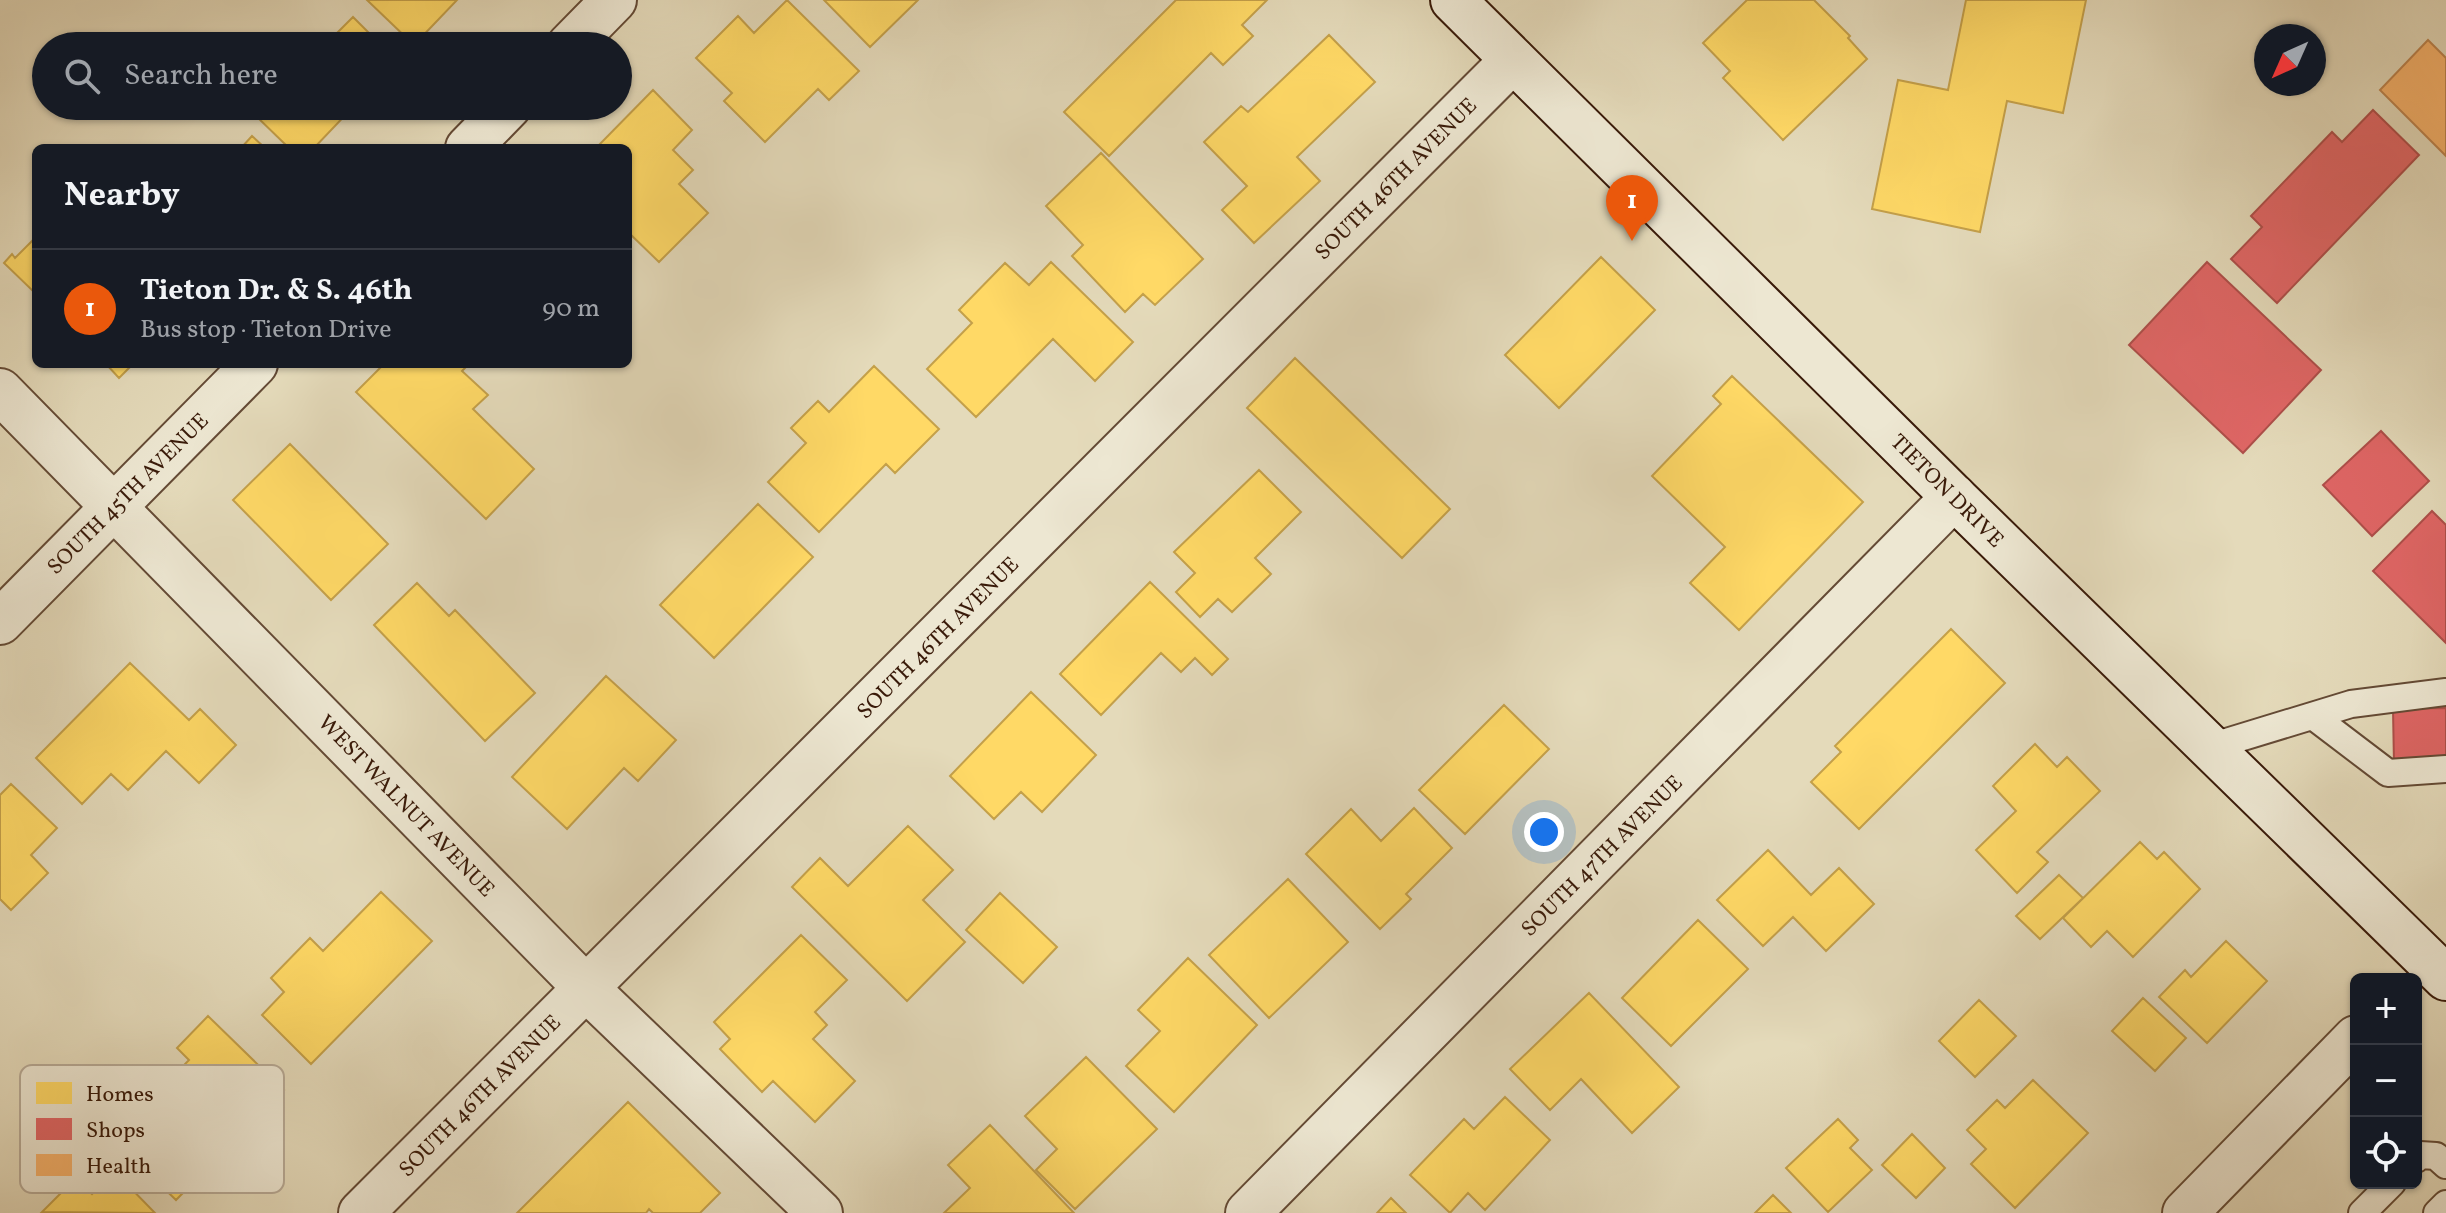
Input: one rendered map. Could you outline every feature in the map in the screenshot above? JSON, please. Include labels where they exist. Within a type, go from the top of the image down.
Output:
[{"type":"street","points":[[583,32],[614,0]]},
{"type":"street","name":"TIETON DRIVE","points":[[1464,4],[1513,60],[2434,966]]},
{"type":"street","name":"SOUTH 46TH AVENUE","points":[[361,1213],[1513,60]]},
{"type":"street","points":[[472,144],[495,120]]},
{"type":"street","name":"SOUTH 45TH AVENUE","points":[[0,622],[251,368]]},
{"type":"street","name":"WEST WALNUT AVENUE","points":[[0,391],[587,989],[820,1213]]},
{"type":"street","name":"SOUTH 47TH AVENUE","points":[[1248,1213],[1954,497]]},
{"type":"street","points":[[2185,1213],[2350,1044]]},
{"type":"lane","points":[[2210,747],[2351,704],[2446,692]]},
{"type":"lane","points":[[2313,716],[2388,773],[2446,769]]},
{"type":"lane","points":[[2422,1155],[2436,1156],[2446,1165]]},
{"type":"lane","points":[[2362,1213],[2386,1189]]},
{"type":"lane","points":[[2437,1213],[2446,1204]]},
{"type":"building: Homes","points":[[367,0],[457,0],[426,32],[400,32]]},
{"type":"building: Homes","points":[[787,0],[859,71],[829,100],[818,89],[765,142],[724,101],[732,93],[696,58],[738,16],[754,33]]},
{"type":"building: Homes","points":[[824,0],[918,0],[870,47]]},
{"type":"building: Homes","points":[[1176,0],[1267,0],[1242,25],[1253,36],[1223,65],[1211,53],[1109,156],[1064,112]]},
{"type":"building: Homes","points":[[1747,0],[1814,0],[1850,36],[1848,38],[1867,59],[1783,140],[1723,78],[1730,71],[1703,43]]},
{"type":"building: Homes","points":[[1966,0],[2086,0],[2063,113],[2007,101],[1980,232],[1872,209],[1898,80],[1948,90]]},
{"type":"building: Homes","points":[[353,17],[368,32],[338,32]]},
{"type":"building: Homes","points":[[1329,35],[1375,82],[1297,157],[1320,181],[1254,243],[1222,210],[1247,186],[1204,142],[1241,106],[1248,112]]},
{"type":"building: Homes","points":[[653,90],[692,130],[673,150],[693,170],[679,184],[708,213],[659,262],[632,236],[632,144],[600,144],[624,120],[632,120],[632,111]]},
{"type":"building: Homes","points":[[260,120],[341,120],[318,144],[285,144]]},
{"type":"building: Homes","points":[[252,136],[261,144],[245,144]]},
{"type":"building: Homes","points":[[1101,153],[1203,259],[1155,305],[1143,294],[1125,312],[1072,256],[1083,245],[1046,206]]},
{"type":"building: Homes","points":[[32,241],[32,290],[4,263],[12,254],[15,258]]},
{"type":"building: Homes","points":[[1601,257],[1655,310],[1559,408],[1505,355]]},
{"type":"building: Homes","points":[[1051,262],[1133,342],[1095,381],[1053,339],[976,417],[927,369],[972,323],[959,310],[1005,263],[1029,285]]},
{"type":"building: Homes","points":[[1295,358],[1450,509],[1402,558],[1247,408]]},
{"type":"building: Homes","points":[[874,366],[939,429],[895,473],[886,464],[819,532],[768,482],[806,443],[791,428],[818,401],[829,412]]},
{"type":"building: Homes","points":[[110,368],[129,368],[119,378]]},
{"type":"building: Homes","points":[[380,368],[465,368],[462,371],[488,395],[473,409],[534,469],[486,519],[356,392]]},
{"type":"building: Homes","points":[[1732,376],[1863,502],[1739,630],[1690,583],[1725,547],[1652,476],[1721,404],[1713,396]]},
{"type":"building: Homes","points":[[290,444],[388,544],[331,600],[233,500]]},
{"type":"building: Homes","points":[[1259,470],[1301,512],[1255,558],[1271,574],[1232,612],[1218,599],[1200,617],[1176,592],[1195,573],[1174,552]]},
{"type":"building: Homes","points":[[758,504],[813,557],[714,658],[660,605]]},
{"type":"building: Homes","points":[[1150,582],[1228,659],[1212,675],[1195,658],[1181,672],[1161,653],[1101,715],[1060,674]]},
{"type":"building: Homes","points":[[417,583],[449,616],[455,610],[535,693],[485,741],[374,625]]},
{"type":"building: Homes","points":[[1951,629],[2005,683],[1859,829],[1811,782],[1841,752],[1835,746]]},
{"type":"building: Homes","points":[[130,663],[189,720],[200,709],[236,745],[199,783],[166,751],[128,790],[111,774],[82,804],[36,758]]},
{"type":"building: Homes","points":[[606,676],[676,740],[638,781],[624,768],[567,829],[512,777]]},
{"type":"building: Homes","points":[[1031,692],[1096,755],[1042,812],[1021,792],[994,819],[950,776]]},
{"type":"building: Homes","points":[[1504,705],[1549,749],[1465,834],[1419,790]]},
{"type":"building: Homes","points":[[2035,744],[2057,767],[2067,757],[2100,791],[2037,852],[2048,862],[2017,893],[1976,850],[2016,811],[1993,786]]},
{"type":"building: Homes","points":[[11,784],[57,828],[31,855],[48,873],[11,910],[0,899],[0,795]]},
{"type":"building: Homes","points":[[1414,808],[1452,848],[1406,894],[1411,899],[1380,929],[1306,854],[1351,809],[1381,841]]},
{"type":"building: Homes","points":[[908,826],[953,870],[923,900],[965,942],[907,1001],[792,887],[820,858],[848,886]]},
{"type":"building: Homes","points":[[2140,842],[2157,859],[2164,852],[2200,889],[2133,957],[2107,931],[2091,947],[2063,918]]},
{"type":"building: Homes","points":[[1768,850],[1811,895],[1839,868],[1874,904],[1826,951],[1793,917],[1763,946],[1717,900]]},
{"type":"building: Homes","points":[[2059,875],[2083,898],[2040,939],[2016,916]]},
{"type":"building: Homes","points":[[1288,879],[1348,942],[1269,1018],[1209,955]]},
{"type":"building: Homes","points":[[381,892],[432,941],[311,1064],[262,1015],[284,992],[271,978],[310,938],[323,951]]},
{"type":"building: Homes","points":[[1000,893],[1057,947],[1023,983],[966,930]]},
{"type":"building: Homes","points":[[1698,920],[1748,969],[1671,1046],[1622,998]]},
{"type":"building: Homes","points":[[801,935],[847,980],[815,1012],[827,1025],[813,1039],[855,1081],[815,1122],[773,1081],[762,1092],[720,1049],[730,1039],[714,1022]]},
{"type":"building: Homes","points":[[2226,941],[2267,981],[2207,1043],[2159,997],[2185,970],[2191,977]]},
{"type":"building: Homes","points":[[1188,958],[1257,1025],[1174,1112],[1126,1066],[1160,1031],[1138,1010]]},
{"type":"building: Homes","points":[[1589,993],[1679,1087],[1632,1133],[1581,1079],[1550,1110],[1510,1069]]},
{"type":"building: Homes","points":[[2143,998],[2186,1038],[2155,1071],[2112,1031]]},
{"type":"building: Homes","points":[[1979,1000],[2016,1036],[1975,1077],[1939,1041]]},
{"type":"building: Homes","points":[[208,1016],[258,1065],[184,1065],[189,1060],[177,1048]]},
{"type":"building: Homes","points":[[1086,1057],[1157,1129],[1075,1209],[1036,1170],[1057,1149],[1025,1116]]},
{"type":"building: Homes","points":[[2033,1080],[2088,1133],[2015,1208],[1971,1164],[1986,1149],[1967,1130],[1997,1100],[2005,1108]]},
{"type":"building: Homes","points":[[1505,1097],[1550,1140],[1485,1210],[1468,1193],[1450,1213],[1410,1175],[1464,1119],[1474,1129]]},
{"type":"building: Homes","points":[[628,1102],[720,1193],[700,1213],[653,1213],[649,1209],[646,1213],[517,1213]]},
{"type":"building: Homes","points":[[1838,1119],[1858,1140],[1850,1148],[1872,1170],[1828,1212],[1786,1168]]},
{"type":"building: Homes","points":[[990,1125],[1074,1213],[944,1213],[970,1188],[948,1165]]},
{"type":"building: Homes","points":[[1912,1134],[1945,1168],[1916,1198],[1882,1165]]},
{"type":"building: Homes","points":[[61,1193],[135,1193],[155,1213],[42,1212]]},
{"type":"building: Homes","points":[[169,1193],[183,1193],[176,1200]]},
{"type":"building: Homes","points":[[1773,1195],[1791,1213],[1755,1213]]},
{"type":"building: Homes","points":[[1391,1198],[1406,1213],[1377,1213]]},
{"type":"building: Shops","points":[[2373,110],[2419,155],[2277,303],[2231,259],[2262,227],[2251,216],[2332,132],[2342,142]]},
{"type":"building: Shops","points":[[2207,262],[2321,370],[2243,453],[2129,345]]},
{"type":"building: Shops","points":[[2381,431],[2429,481],[2372,536],[2323,485]]},
{"type":"building: Shops","points":[[2432,511],[2446,525],[2446,643],[2373,571]]},
{"type":"building: Shops","points":[[2446,708],[2446,763],[2394,764],[2393,709]]},
{"type":"building: Health","points":[[2428,40],[2446,58],[2446,156],[2380,90]]},
{"type":"place","name":"Tieton Dr. & S. 46th","points":[[1632,241]]}]
